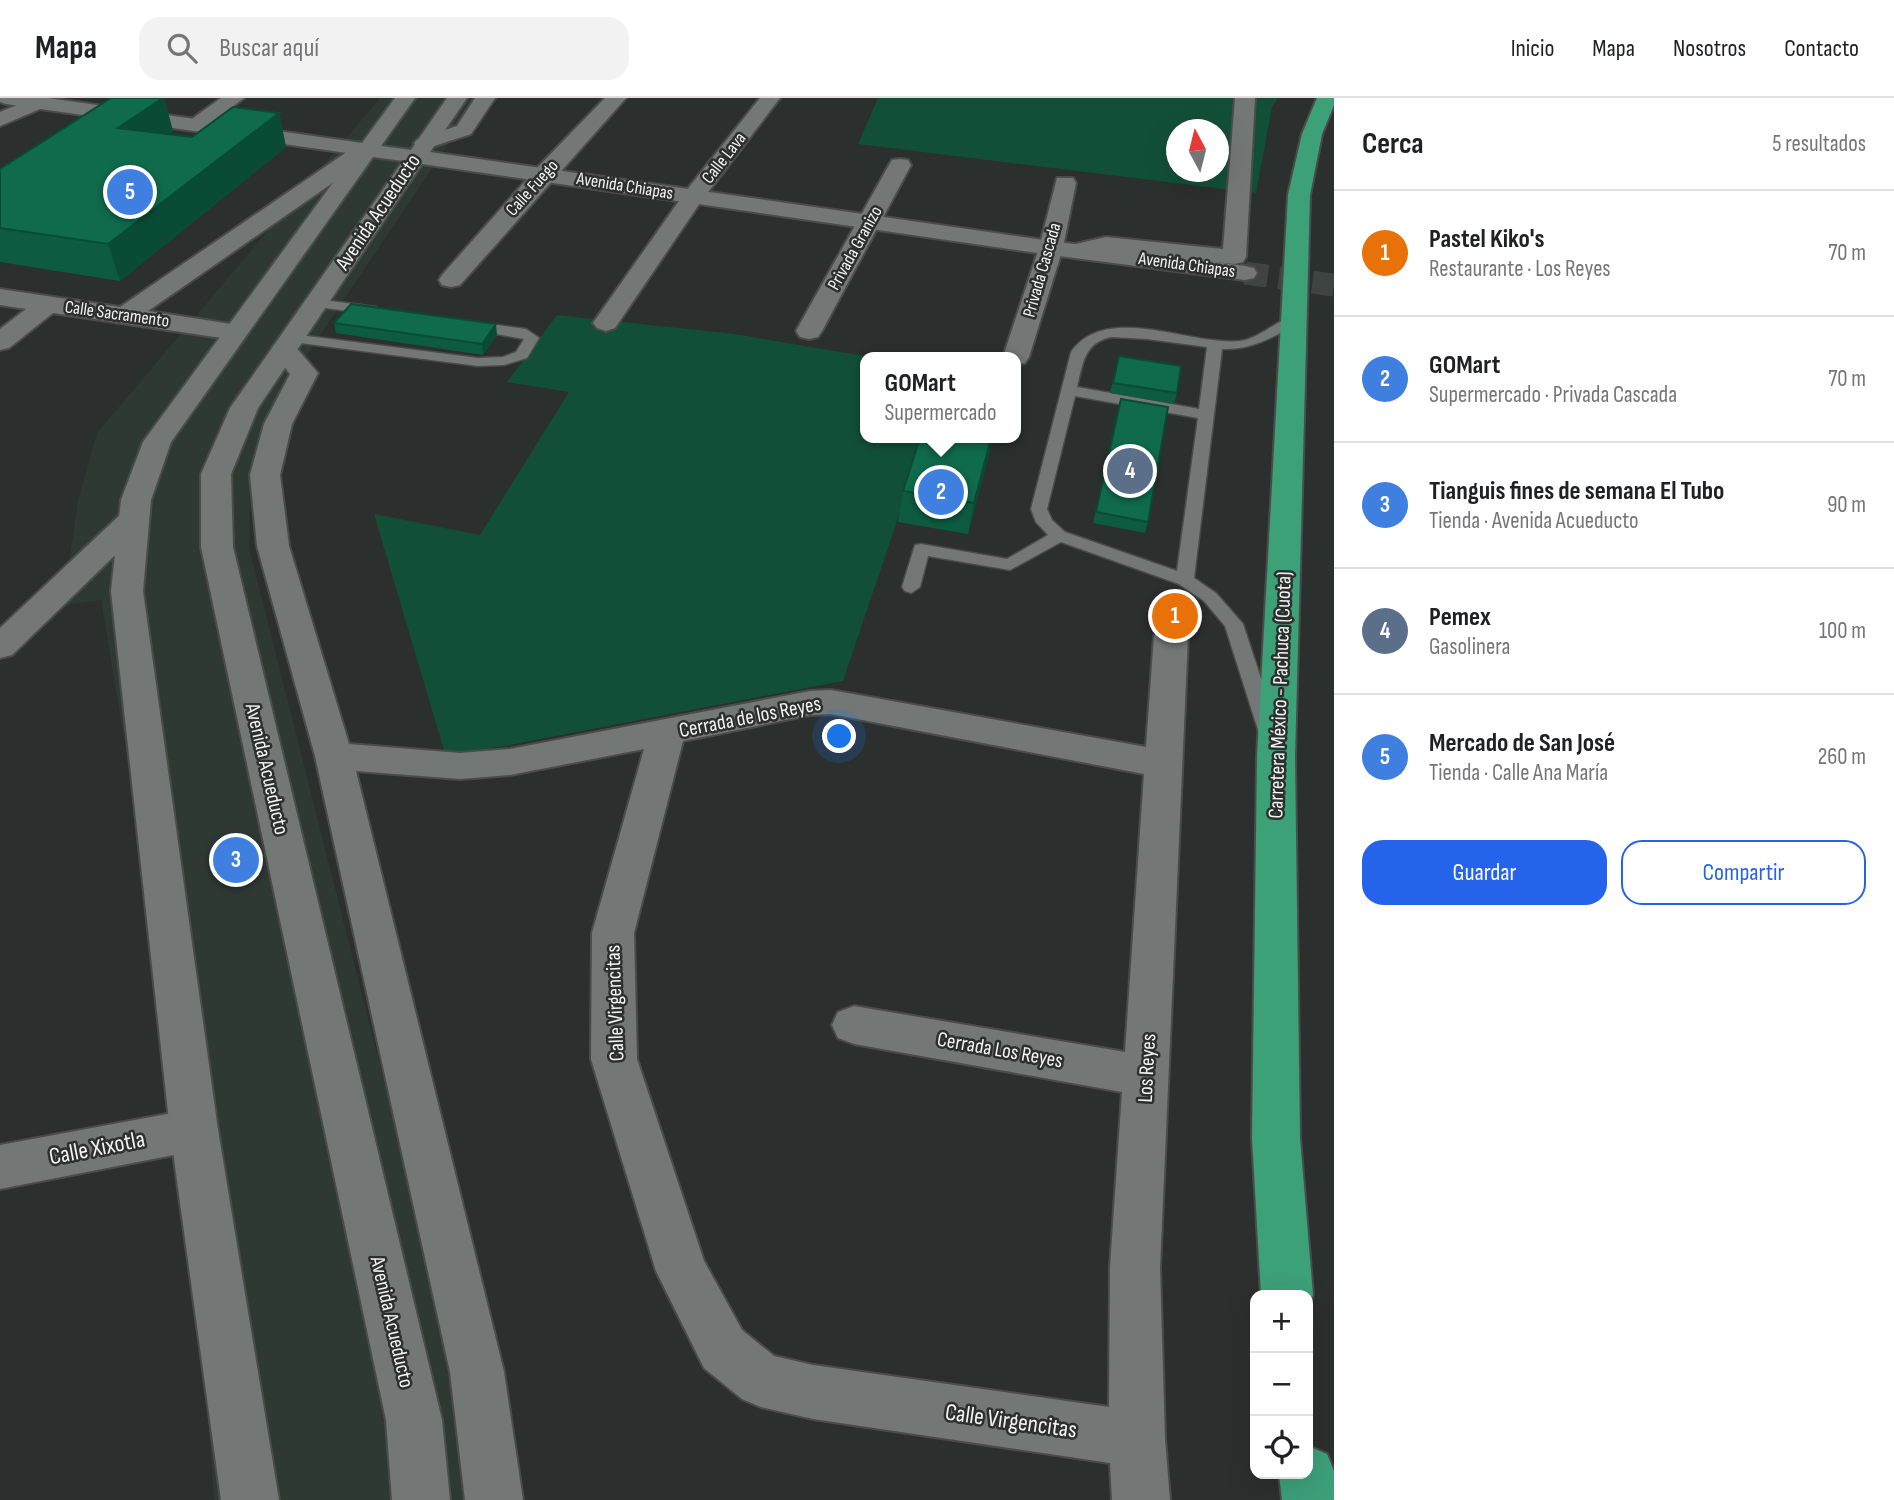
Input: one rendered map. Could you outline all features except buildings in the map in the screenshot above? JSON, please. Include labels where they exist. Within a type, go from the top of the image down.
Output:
[{"type":"highway","name":"Carretera México - Pachuca (Cuota)","points":[[1286,1290],[1276,1138],[1276,757],[1299,195],[1312,134],[1327,98]]},
{"type":"highway","points":[[1308,1479],[1311,1500]]},
{"type":"street","name":"Avenida Chiapas","points":[[6,98],[366,150],[420,150],[544,174],[694,197],[1245,273]]},
{"type":"street","points":[[196,125],[234,98]]},
{"type":"street","name":"Avenida Acueducto","points":[[250,1500],[194,1130],[127,591],[133,520],[136,500],[157,442],[405,98]]},
{"type":"street","name":"Avenida Acueducto","points":[[421,1500],[414,1420],[217,547],[216,474],[244,408],[457,98]]},
{"type":"street","points":[[420,150],[464,130],[485,98]]},
{"type":"street","name":"Calle Fuego","points":[[450,280],[616,98]]},
{"type":"street","name":"Calle Lava","points":[[606,323],[694,197],[771,98]]},
{"type":"street","points":[[1062,249],[1106,244],[1234,257],[1245,98]]},
{"type":"street","points":[[0,120],[38,103]]},
{"type":"street","points":[[102,130],[124,116]]},
{"type":"street","points":[[126,316],[366,150]]},
{"type":"street","name":"Privada Granizo","points":[[809,331],[900,165]]},
{"type":"street","name":"Privada Cascada","points":[[1018,352],[1062,249],[1066,183]]},
{"type":"street","name":"Calle Sacramento","points":[[0,297],[235,331]]},
{"type":"street","points":[[0,342],[48,304]]},
{"type":"street","points":[[288,344],[304,373],[278,424],[265,475],[273,546],[334,756],[477,1372],[494,1500]]},
{"type":"street","points":[[0,647],[133,520]]},
{"type":"street","name":"Los Reyes","points":[[1141,1500],[1137,1439],[1135,1268],[1171,636]]},
{"type":"street","name":"Cerrada de los Reyes","points":[[334,756],[460,766],[510,762],[810,703],[831,702],[1163,764]]},
{"type":"street","name":"Calle Virgencitas","points":[[667,732],[613,933],[614,1059],[682,1271],[723,1349],[761,1380],[813,1392],[1137,1439]]},
{"type":"street","name":"Cerrada Los Reyes","points":[[854,1025],[1146,1076]]},
{"type":"street","name":"Calle Xixotla","points":[[0,1167],[194,1130]]},
{"type":"lane","points":[[316,303],[395,314]]},
{"type":"lane","points":[[1276,757],[1234,624],[1210,597],[1185,580],[1059,536],[1044,522],[1039,509],[1078,352],[1086,341],[1100,334],[1120,333],[1242,345],[1294,320]]},
{"type":"lane","points":[[288,344],[478,362],[503,361],[522,355],[532,338],[526,333],[447,322]]},
{"type":"lane","points":[[1185,580],[1215,344]]},
{"type":"lane","points":[[1069,390],[1206,415]]},
{"type":"lane","points":[[911,587],[922,549],[1010,565],[1059,536]]},
{"type":"shaded area","points":[[380,98],[479,98],[274,404],[250,478],[249,548],[462,1390],[471,1500],[214,1500],[187,1115],[101,600],[63,605],[78,500],[97,433]]},
{"type":"green space","points":[[878,98],[1278,98],[1272,107],[1256,193],[1167,182],[1229,182],[1229,119],[1166,119],[1166,182],[858,144]]},
{"type":"green space","points":[[557,315],[734,334],[860,355],[860,443],[923,443],[843,681],[446,757],[374,514],[480,535],[569,392],[507,382]]},
{"type":"tunnel","points":[[1245,273],[1334,285]]},
{"type":"place","name":"Mercado de San José","points":[[130,192]]},
{"type":"place","name":"Pemex","points":[[1130,471]]},
{"type":"place","name":"GOMart","points":[[941,492]]},
{"type":"place","name":"Pastel Kiko's","points":[[1175,616]]},
{"type":"place","name":"Tianguis fines de semana El Tubo","points":[[236,860]]}]
